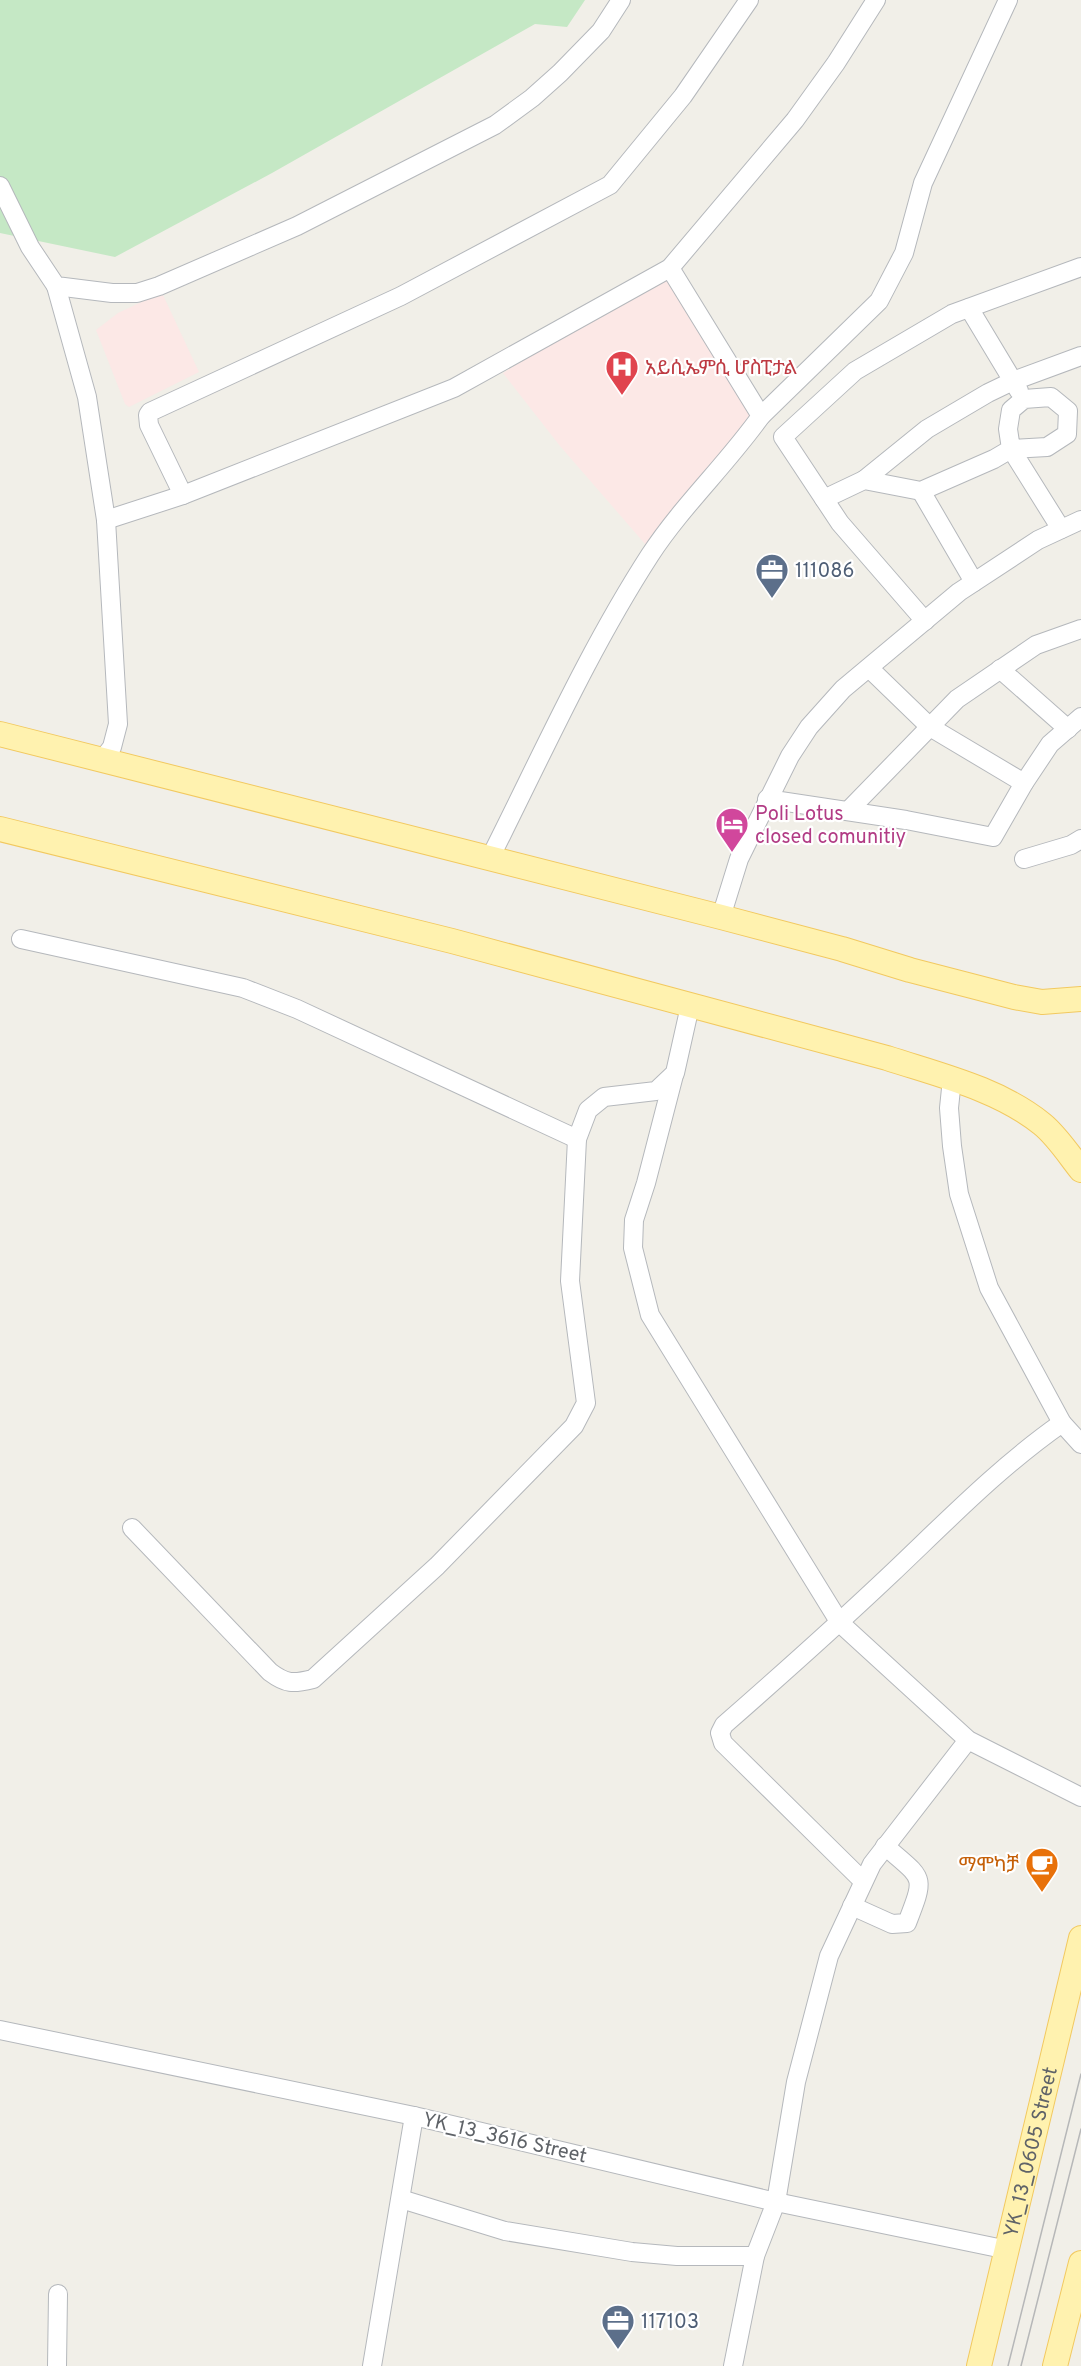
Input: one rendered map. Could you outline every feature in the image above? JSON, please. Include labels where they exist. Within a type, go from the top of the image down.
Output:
[{"type":"main road","points":[[0,734],[721,917],[1014,997],[1042,1002],[1081,999]]},
{"type":"main road","points":[[0,829],[452,942],[887,1058],[952,1079],[1021,1108],[1045,1126],[1081,1170]]},
{"type":"main road","name":"YK_13_0605 Street","points":[[979,2366],[1081,1938]]},
{"type":"main road","points":[[1055,2366],[1081,2263]]},
{"type":"street","points":[[56,286],[112,293],[137,292],[159,286],[297,226],[495,125],[532,98],[560,73],[601,31],[621,0]]},
{"type":"street","points":[[183,495],[149,425],[150,412],[401,296],[610,185],[682,96],[749,0]]},
{"type":"street","points":[[106,520],[183,495],[454,388],[670,268],[795,120],[836,63],[876,0]]},
{"type":"street","points":[[490,858],[615,610],[652,552],[740,446],[761,416],[879,301],[904,253],[923,183],[1008,0]]},
{"type":"street","points":[[1,191],[30,247],[56,286],[87,397],[106,520],[118,724],[112,747],[102,760]]},
{"type":"street","points":[[925,621],[840,523],[783,437],[855,371],[952,314],[1081,267]]},
{"type":"street","points":[[670,268],[761,416]]},
{"type":"street","points":[[969,308],[1024,399]]},
{"type":"street","points":[[824,499],[864,480],[927,429],[1013,381],[1081,356]]},
{"type":"street","points":[[864,480],[921,491],[994,459],[1011,449],[1047,447],[1074,429],[1068,411],[1051,398],[1024,399],[1011,410],[1008,429],[1011,449],[1061,529]]},
{"type":"street","points":[[921,491],[974,582]]},
{"type":"street","points":[[721,917],[739,859],[790,756],[809,727],[843,689],[974,582],[1038,540],[1081,520]]},
{"type":"street","points":[[848,811],[957,699],[1036,645],[1081,629]]},
{"type":"street","points":[[869,668],[930,727],[1024,783]]},
{"type":"street","points":[[767,799],[993,837],[1050,744],[1075,723],[1000,669]]},
{"type":"street","points":[[1024,859],[1071,845],[1081,839]]},
{"type":"street","points":[[21,939],[243,988],[297,1009],[577,1139]]},
{"type":"street","points":[[690,1006],[646,1184],[634,1220],[633,1248],[650,1315],[840,1623],[968,1740],[1081,1797]]},
{"type":"street","points":[[132,1528],[270,1672],[283,1681],[297,1683],[313,1679],[331,1664],[437,1566],[574,1426],[586,1403],[570,1281],[577,1139],[588,1110],[604,1097],[656,1091],[675,1073]]},
{"type":"street","points":[[952,1079],[950,1118],[959,1194],[989,1288],[1062,1423],[1081,1444]]},
{"type":"street","points":[[863,1881],[723,1743],[720,1733],[724,1725],[840,1623],[998,1473],[1027,1447],[1062,1423]]},
{"type":"street","points":[[733,2366],[755,2256],[776,2202],[799,2070],[829,1956],[872,1864],[968,1740]]},
{"type":"street","points":[[852,1906],[892,1923],[907,1923],[920,1888],[917,1874],[885,1846]]},
{"type":"street","name":"YK_13_3616 Street","points":[[0,2030],[414,2116],[776,2202],[1008,2250]]},
{"type":"street","points":[[372,2366],[414,2116]]},
{"type":"street","points":[[401,2199],[505,2231],[621,2250],[677,2256],[755,2256]]},
{"type":"street","points":[[57,2366],[58,2294]]},
{"type":"shaded area","points":[[670,268],[761,416],[652,552],[560,446],[503,373]]},
{"type":"shaded area","points":[[163,295],[199,372],[129,407],[125,404],[96,330],[118,313],[150,298]]},
{"type":"green space","points":[[0,0],[585,0],[567,27],[535,24],[272,173],[115,257],[0,233]]},
{"type":"tram line","points":[[1008,2366],[1081,2074]]},
{"type":"tram line","points":[[1021,2366],[1081,2129]]},
{"type":"place","name":"አይሲኤምሲ ሆስፒታል","points":[[622,396]]},
{"type":"place","name":"111086","points":[[772,599]]},
{"type":"place","name":"Poli Lotus closed comunitiy","points":[[732,853]]},
{"type":"place","name":"ማሞካቻ","points":[[1042,1893]]},
{"type":"place","name":"117103","points":[[618,2350]]}]
